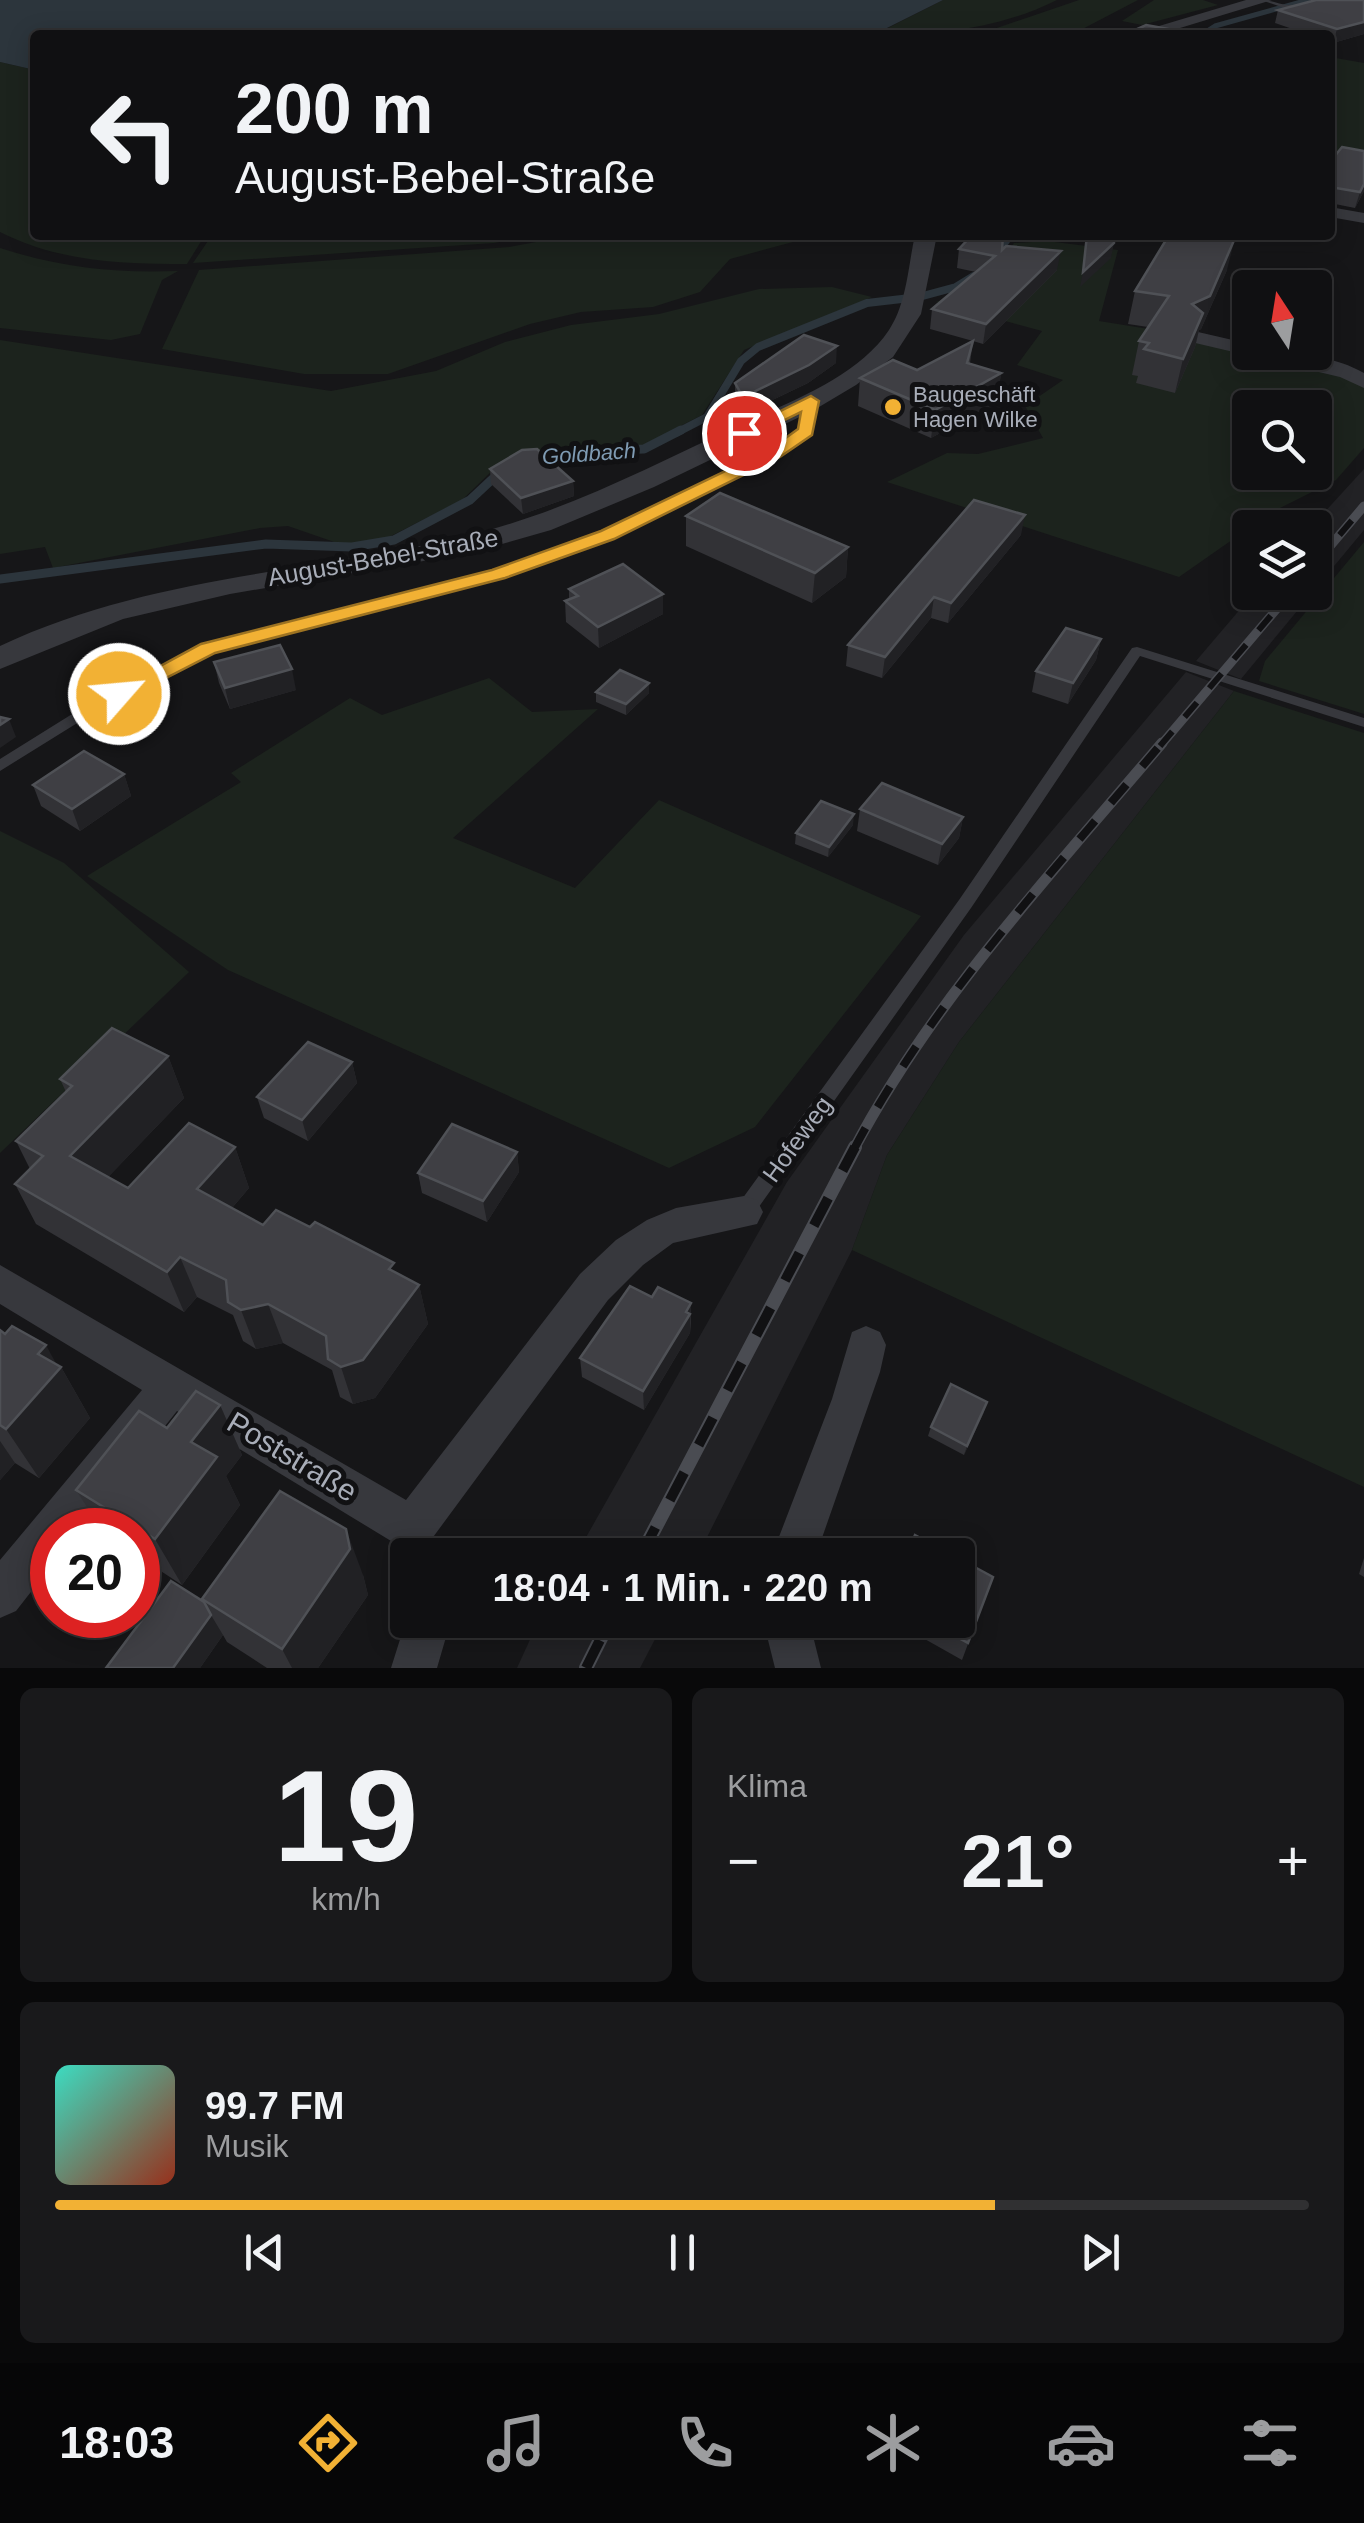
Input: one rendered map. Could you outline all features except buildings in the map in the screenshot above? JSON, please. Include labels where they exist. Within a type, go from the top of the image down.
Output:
[{"type":"street","points":[[1157,30],[1267,1]]},
{"type":"street","points":[[1335,213],[1364,218]]},
{"type":"street","name":"August-Bebel-Straße","points":[[0,660],[42,636],[103,613],[410,557],[519,532],[644,482],[811,401],[886,348],[899,335],[925,240]]},
{"type":"street","points":[[1198,338],[1232,346]]},
{"type":"street","points":[[1332,368],[1364,382]]},
{"type":"street","name":"Hofeweg","points":[[421,1538],[594,1286],[627,1252],[657,1231],[689,1218],[744,1212]]},
{"type":"street","name":"Poststraße","points":[[0,1283],[172,1385],[412,1538]]},
{"type":"street","points":[[799,1538],[808,1506],[859,1384],[866,1345]]},
{"type":"street","points":[[72,1508],[172,1385]]},
{"type":"street","points":[[0,1596],[30,1559]]},
{"type":"street","points":[[414,1668],[423,1638]]},
{"type":"street","points":[[790,1638],[798,1668]]},
{"type":"lane","points":[[1267,1],[1288,8],[1320,0]]},
{"type":"lane","name":"August-Bebel-Straße","points":[[0,766],[90,708],[208,649],[499,574],[608,535],[774,454],[806,431],[811,401]]},
{"type":"lane","name":"Hofeweg","points":[[744,1212],[965,904],[1137,651],[1364,723]]},
{"type":"shaded area","points":[[0,0],[943,0],[883,30],[30,30],[30,69],[0,62]]},
{"type":"shaded area","points":[[943,0],[1057,0],[1013,18],[967,28],[884,30]]},
{"type":"shaded area","points":[[1079,0],[1138,0],[1081,30],[991,30]]},
{"type":"shaded area","points":[[1154,0],[1203,0],[1218,5],[1142,25],[1122,21]]},
{"type":"shaded area","points":[[1335,58],[1364,63],[1364,163],[1335,158]]},
{"type":"shaded area","points":[[0,62],[30,69],[30,240],[202,240],[187,264],[115,262],[45,250],[0,232]]},
{"type":"shaded area","points":[[209,240],[510,240],[494,243],[193,263]]},
{"type":"shaded area","points":[[547,240],[800,240],[730,259],[700,292],[653,307],[581,312],[530,324],[388,374],[304,374],[162,349],[199,270],[509,247]]},
{"type":"shaded area","points":[[1047,241],[1118,250],[1099,321],[1232,344],[1232,370],[1322,370],[1364,382],[1364,448],[1332,482],[1332,390],[1232,390],[1232,490],[1316,490],[1276,510],[1232,510],[1232,540],[1179,577],[887,482],[947,453],[978,454],[1043,438],[1025,406],[1063,380],[1017,365],[1042,331],[936,302],[984,284],[1014,243]]},
{"type":"shaded area","points":[[0,248],[88,268],[178,271],[162,280],[140,334],[111,340],[0,328]]},
{"type":"shaded area","points":[[832,287],[872,297],[744,350],[702,415],[642,446],[530,454],[497,466],[462,500],[389,537],[343,545],[288,526],[260,528],[53,568],[45,547],[0,554],[0,340],[331,391],[436,371],[505,342],[571,325],[659,314],[759,289]]},
{"type":"shaded area","points":[[1364,469],[1364,530],[1332,569],[1332,510],[1327,510]]},
{"type":"shaded area","points":[[1364,542],[1364,714],[1259,681],[1265,661],[1307,610],[1332,610],[1332,580]]},
{"type":"shaded area","points":[[1240,610],[1298,610],[1241,679],[1196,661]]},
{"type":"shaded area","points":[[1186,672],[1234,691],[959,1042],[887,1155],[852,1250],[707,1538],[586,1538],[787,1182],[964,935]]},
{"type":"shaded area","points":[[489,678],[532,712],[598,709],[453,838],[575,888],[659,800],[921,916],[755,1127],[669,1168],[228,970],[87,876],[241,782],[231,773],[350,698],[382,715]]},
{"type":"shaded area","points":[[1234,691],[1364,733],[1364,1487],[852,1250],[887,1155],[959,1042]]},
{"type":"shaded area","points":[[0,831],[64,863],[189,972],[0,1153]]},
{"type":"shaded area","points":[[531,1638],[656,1638],[640,1668],[517,1668]]},
{"type":"waterway","name":"Goldbach","points":[[1209,30],[1308,0]]},
{"type":"waterway","name":"Goldbach","points":[[992,261],[1007,240]]},
{"type":"waterway","name":"Goldbach","points":[[676,433],[707,417],[741,361],[758,347],[867,303],[919,297],[956,287],[974,276]]},
{"type":"waterway","name":"Goldbach","points":[[531,457],[555,452],[644,449],[681,430]]},
{"type":"waterway","name":"Goldbach","points":[[0,579],[266,544],[352,547],[394,540],[470,500],[501,471]]},
{"type":"railway","points":[[1332,544],[1364,506]]},
{"type":"railway","points":[[1160,746],[1276,610]]},
{"type":"railway","points":[[854,1149],[920,1040],[958,988],[1162,743]]},
{"type":"railway","points":[[650,1538],[855,1147]]},
{"type":"railway","points":[[586,1668],[601,1638]]},
{"type":"place","name":"Baugeschäft Hagen Wilke","points":[[893,407]]},
{"type":"route","points":[[119,694],[208,649],[499,574],[608,535],[774,454],[806,431],[811,401],[744,433]]}]
